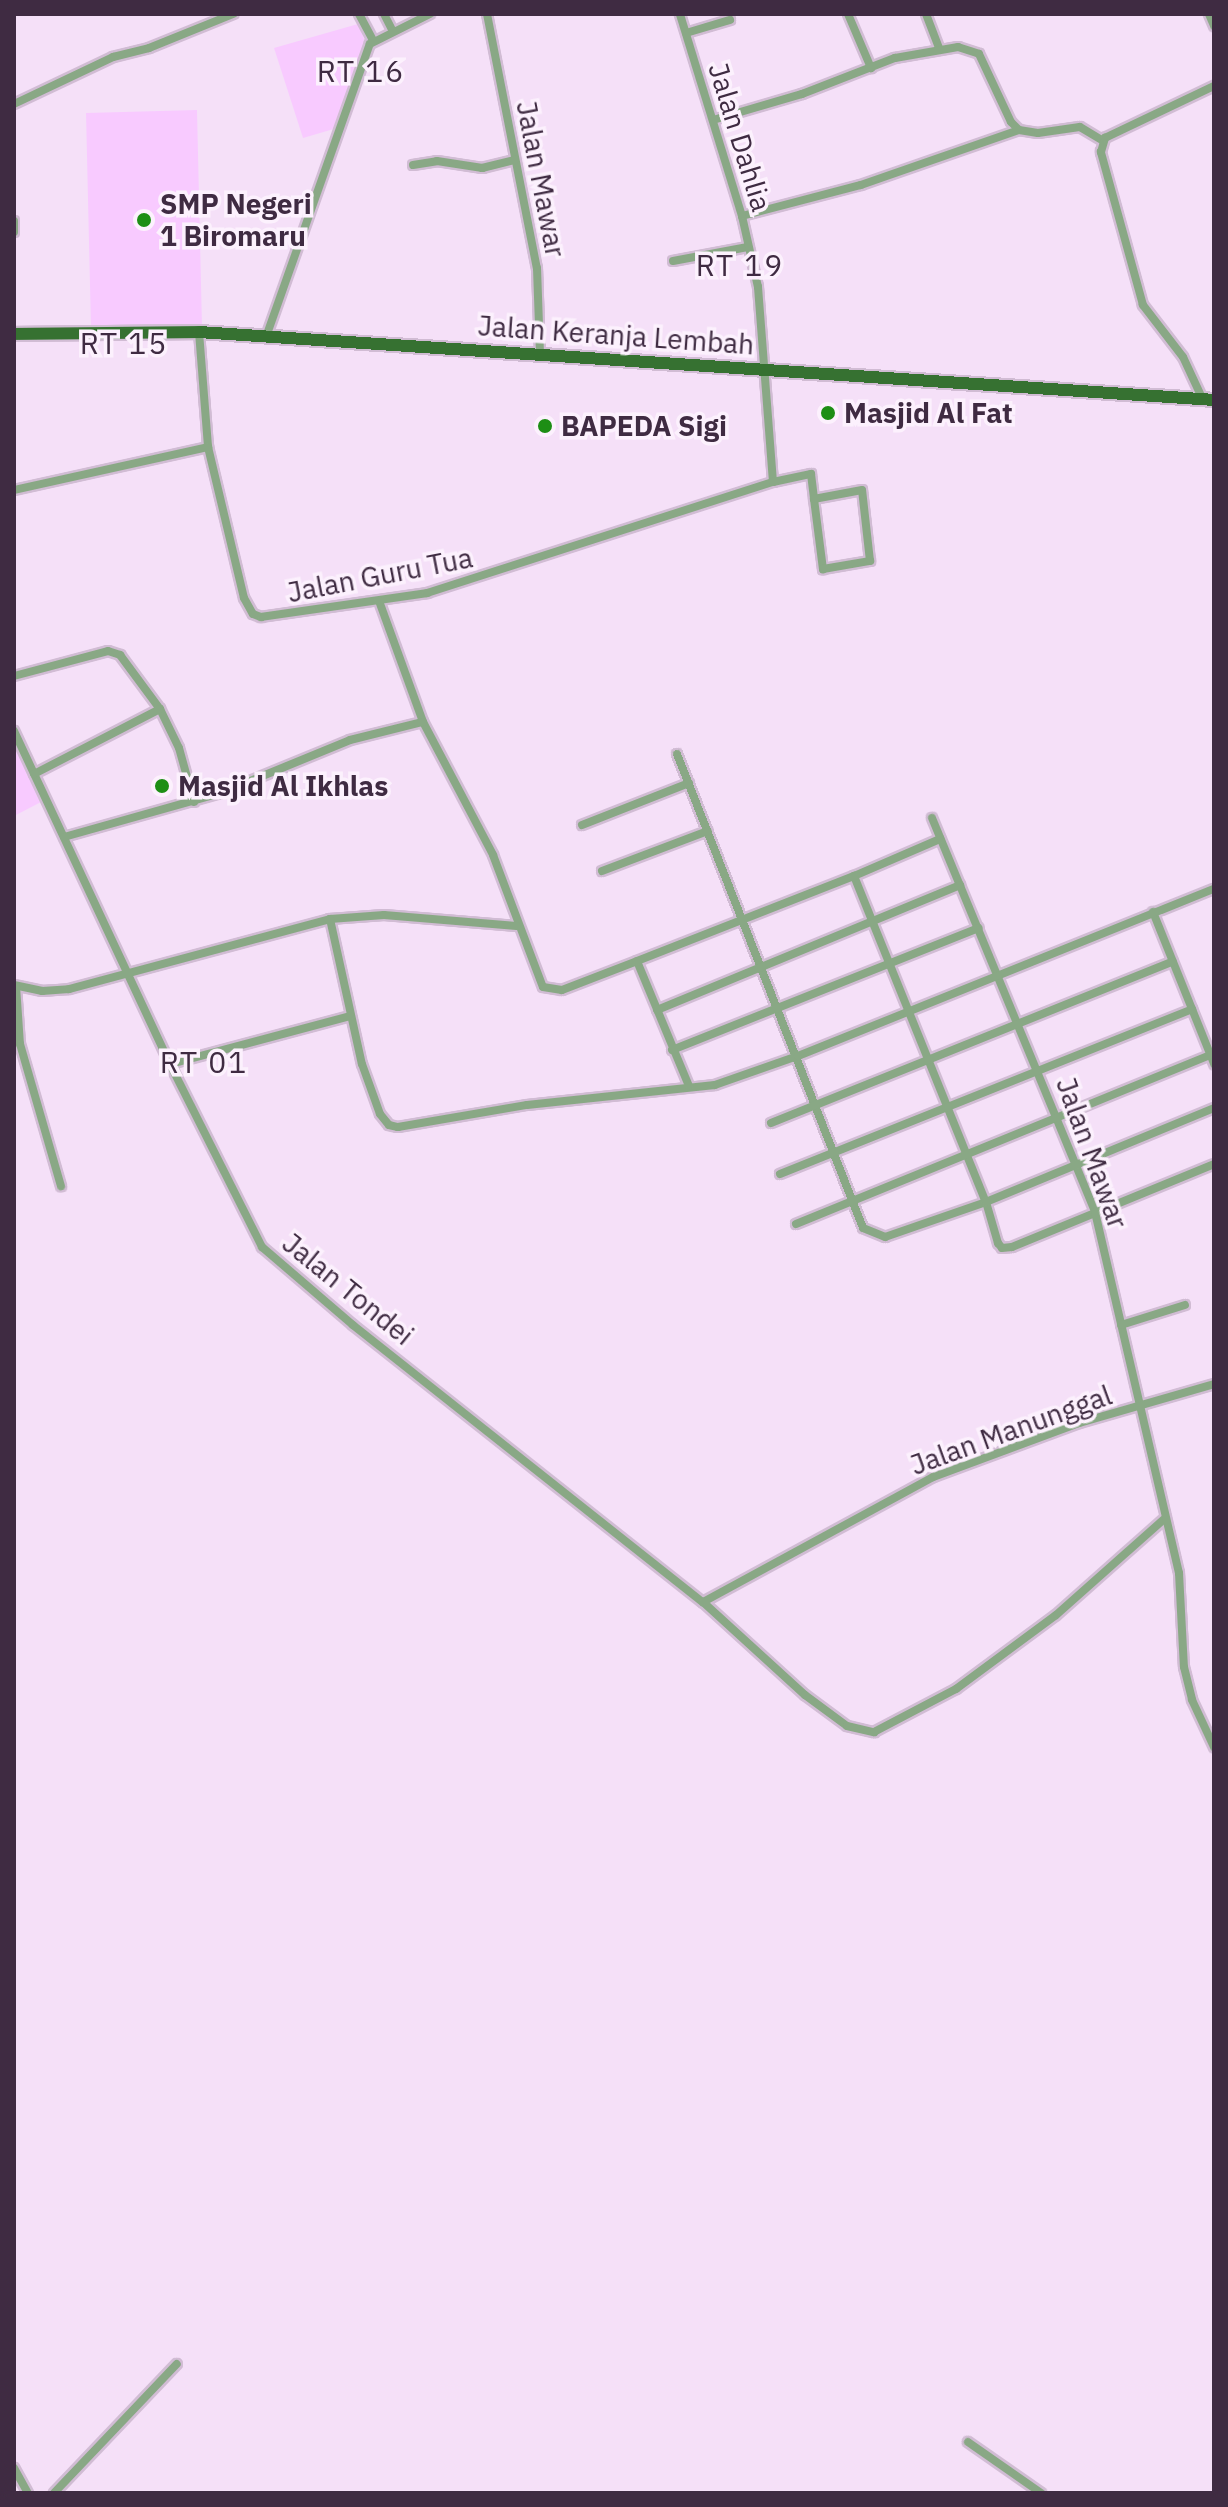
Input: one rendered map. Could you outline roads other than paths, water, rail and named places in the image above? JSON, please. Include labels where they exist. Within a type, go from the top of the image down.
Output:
[{"type":"main road","name":"Jalan Keranja Lembah","points":[[14,334],[199,332],[1208,400]]},
{"type":"street","points":[[14,104],[113,57],[149,48],[233,14]]},
{"type":"street","points":[[359,14],[373,40]]},
{"type":"street","points":[[384,14],[392,30]]},
{"type":"street","points":[[266,337],[373,40],[430,14]]},
{"type":"street","name":"Jalan Mawar","points":[[487,14],[537,268],[540,354]]},
{"type":"street","name":"Jalan Dahlia","points":[[680,14],[742,216],[759,298],[762,369]]},
{"type":"street","points":[[848,14],[871,68]]},
{"type":"street","points":[[926,14],[939,48]]},
{"type":"street","points":[[1209,14],[1214,26]]},
{"type":"street","points":[[686,33],[730,20]]},
{"type":"street","points":[[713,120],[939,48],[966,48],[979,54],[1011,122],[1019,130]]},
{"type":"street","points":[[1103,141],[1214,86]]},
{"type":"street","points":[[742,216],[861,185],[1019,130],[1038,133],[1080,127],[1103,141]]},
{"type":"street","points":[[1103,141],[1101,152],[1106,177],[1143,305],[1183,357],[1208,400]]},
{"type":"street","points":[[413,165],[437,161],[482,168],[515,160]]},
{"type":"street","points":[[14,221],[14,232]]},
{"type":"street","points":[[673,261],[748,247]]},
{"type":"street","name":"Jalan Guru Tua","points":[[199,332],[208,447],[244,598],[253,614],[269,618],[379,601],[488,576],[773,482],[811,474],[814,499]]},
{"type":"street","points":[[762,369],[773,482]]},
{"type":"street","points":[[14,490],[208,447]]},
{"type":"street","points":[[862,490],[870,561],[823,569],[814,499],[862,490]]},
{"type":"street","points":[[379,601],[423,722],[493,855],[517,926],[540,980],[549,991],[572,987],[940,839]]},
{"type":"street","points":[[14,676],[114,651],[130,666],[160,709],[179,748],[194,802]]},
{"type":"street","points":[[34,774],[160,709]]},
{"type":"street","points":[[64,837],[194,802],[239,786],[317,751],[423,722]]},
{"type":"street","name":"Jalan Tondei","points":[[14,731],[170,1064],[266,1252],[353,1325],[703,1602],[805,1695],[847,1726],[874,1732],[927,1707],[1009,1652],[1164,1519]]},
{"type":"street","points":[[677,754],[863,1228],[885,1237],[986,1202],[1214,1108]]},
{"type":"street","points":[[582,825],[689,783]]},
{"type":"street","name":"Jalan Mawar","points":[[932,818],[1020,1024],[1095,1212],[1179,1573],[1184,1667],[1192,1700],[1214,1747]]},
{"type":"street","points":[[602,871],[708,831]]},
{"type":"street","points":[[854,876],[1002,1248],[1214,1164]]},
{"type":"street","points":[[657,1010],[960,885]]},
{"type":"street","points":[[330,919],[350,1016],[380,1114],[389,1125],[398,1127],[527,1105],[715,1085],[798,1056],[1153,912],[1213,893]]},
{"type":"street","points":[[796,1224],[1212,1060],[1153,912]]},
{"type":"street","points":[[61,1186],[17,1045],[15,985],[58,991],[330,919],[384,915],[517,926]]},
{"type":"street","points":[[672,1050],[979,928]]},
{"type":"street","points":[[637,961],[689,1086]]},
{"type":"street","points":[[771,1123],[1173,961]]},
{"type":"street","points":[[780,1174],[834,1156],[1192,1009]]},
{"type":"street","points":[[170,1064],[350,1016]]},
{"type":"street","points":[[1121,1325],[1185,1305]]},
{"type":"street","name":"Jalan Manunggal","points":[[703,1602],[933,1477],[1079,1423],[1214,1384]]},
{"type":"street","points":[[54,2493],[177,2364]]},
{"type":"street","points":[[968,2442],[1041,2493]]},
{"type":"street","points":[[14,2468],[28,2493]]},
{"type":"place","name":"SMP Negeri 1 Biromaru","points":[[144,220]]},
{"type":"place","name":"Masjid Al Fat","points":[[828,413]]},
{"type":"place","name":"BAPEDA Sigi","points":[[545,426]]},
{"type":"place","name":"Masjid Al Ikhlas","points":[[162,786]]},
{"type":"district","name":"RT 16","points":[[361,71]]},
{"type":"district","name":"RT 19","points":[[740,265]]},
{"type":"district","name":"RT 15","points":[[124,343]]},
{"type":"district","name":"RT 01","points":[[204,1062]]}]
